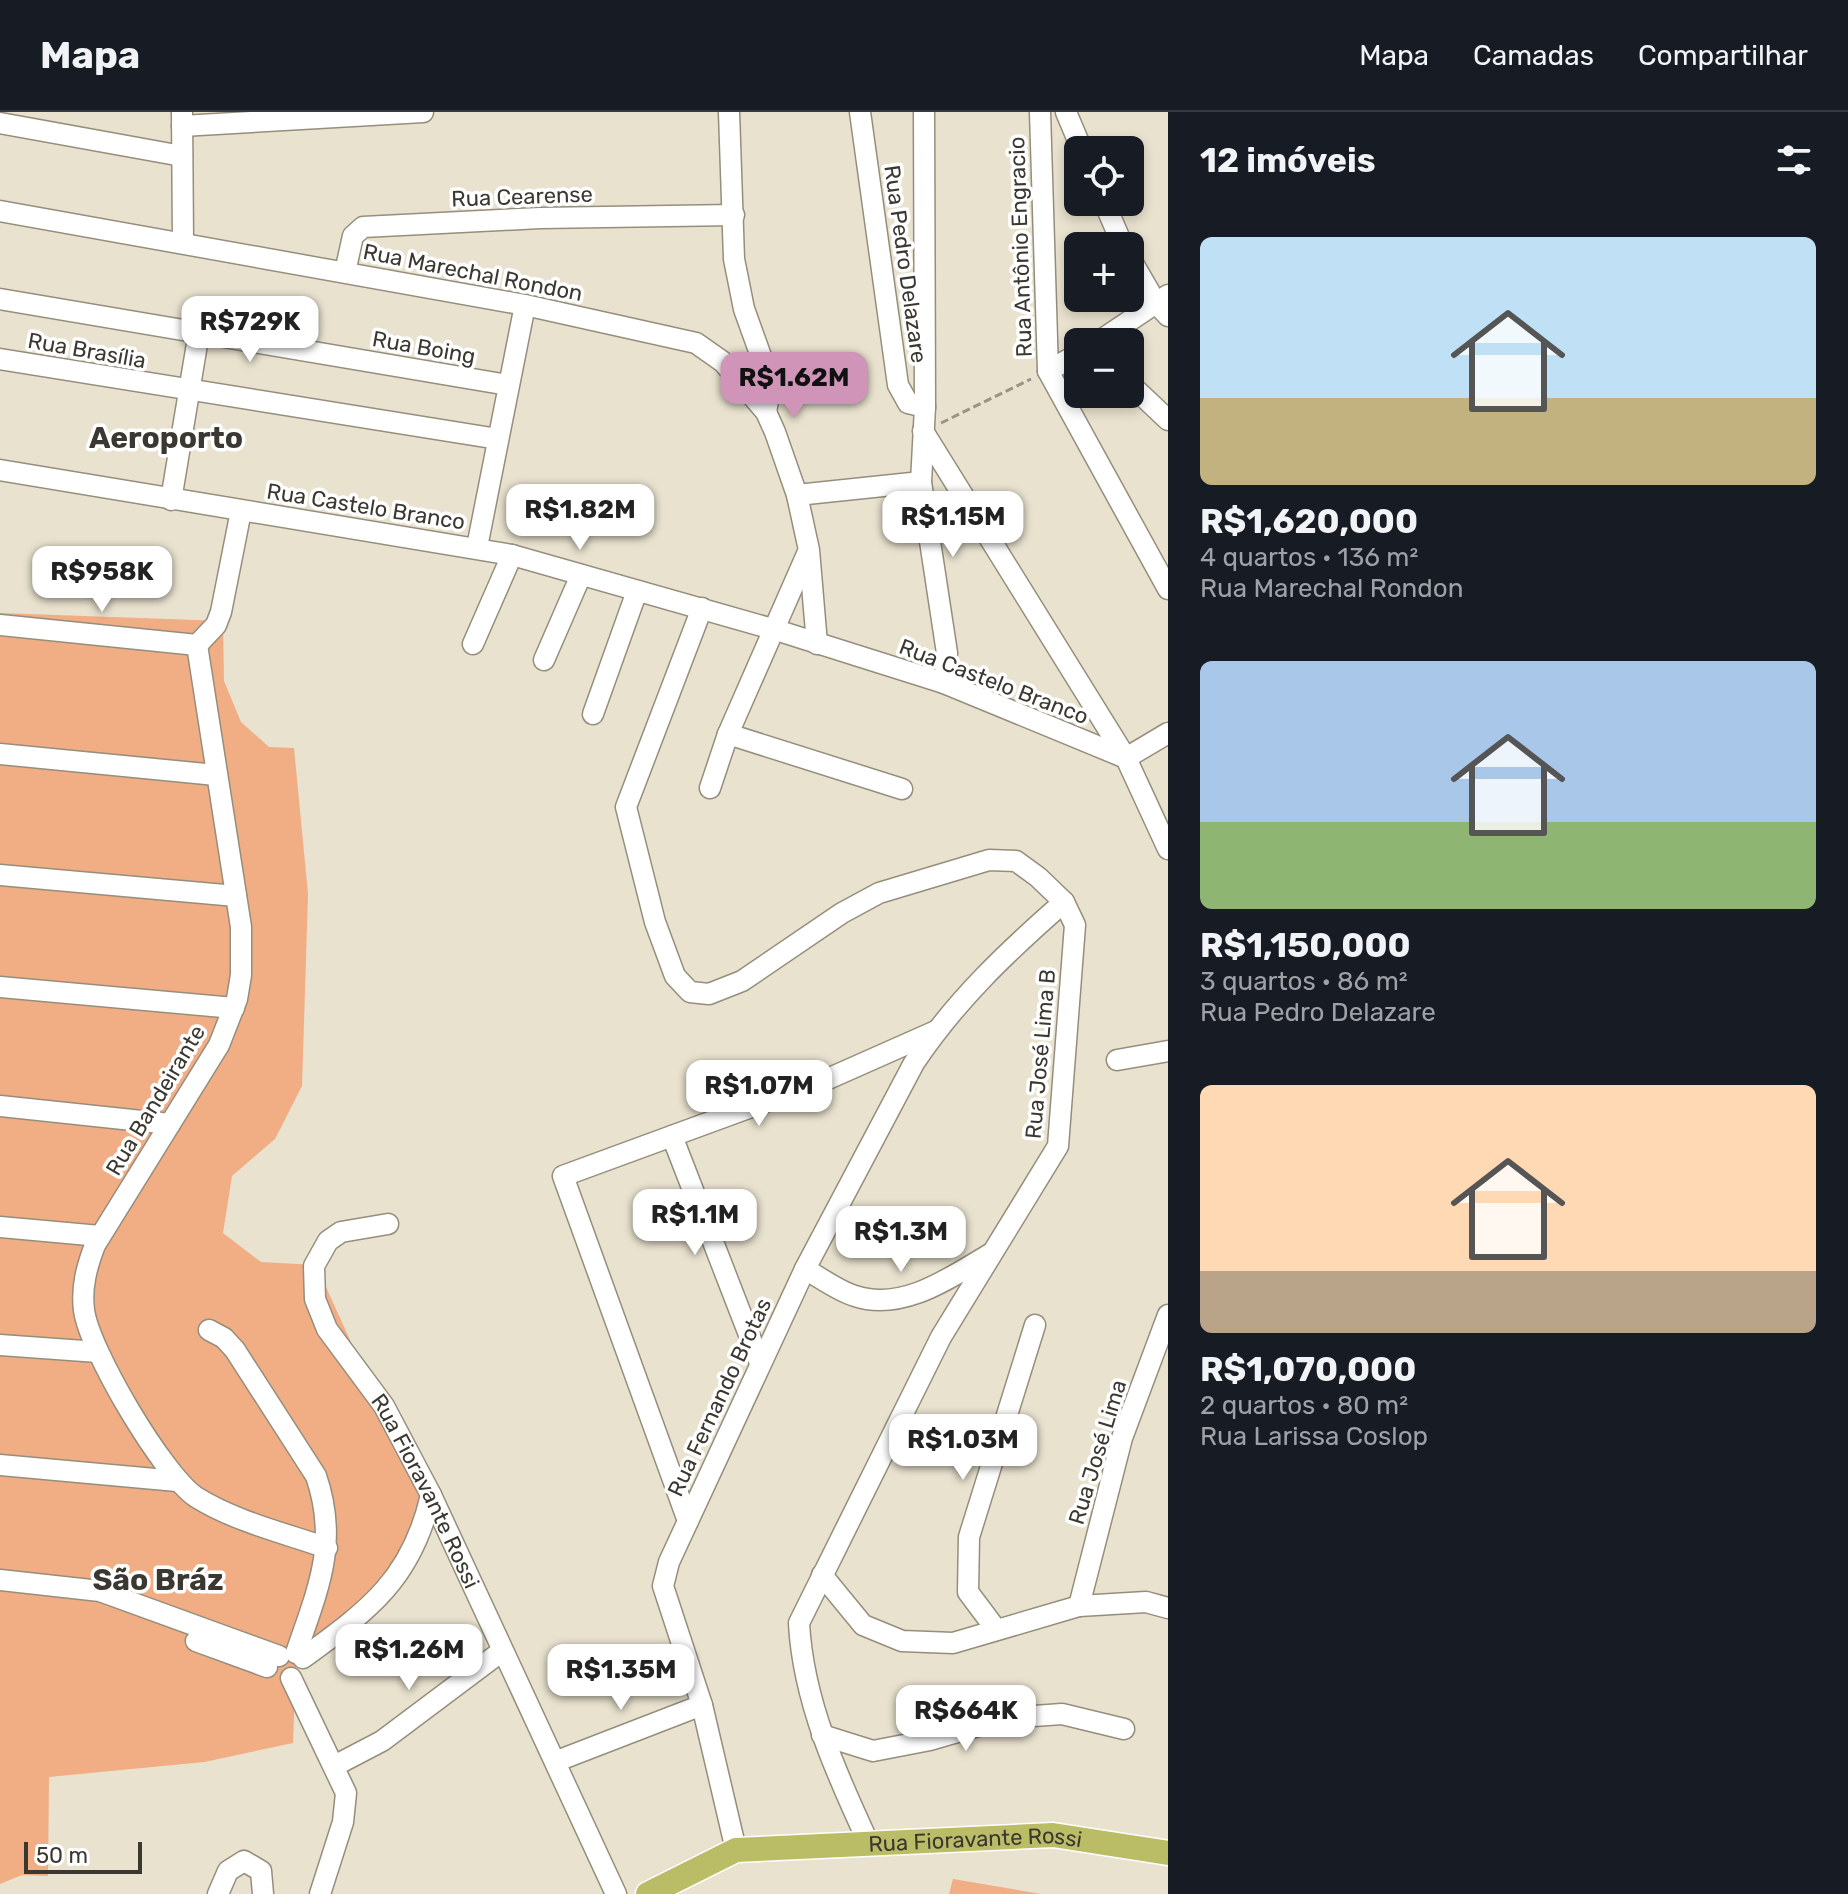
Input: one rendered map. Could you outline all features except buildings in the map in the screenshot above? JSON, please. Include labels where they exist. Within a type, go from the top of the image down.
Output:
[{"type":"main road","name":"Rua Fioravante Rossi","points":[[648,1894],[736,1850],[1053,1835],[1168,1853]]},
{"type":"street","points":[[183,242],[182,119],[423,112]]},
{"type":"street","points":[[729,112],[734,259],[744,309],[771,384],[766,412]]},
{"type":"street","name":"Rua Pedro Delazare","points":[[860,112],[898,385],[908,403],[925,407]]},
{"type":"street","points":[[924,112],[925,407],[921,482],[947,653],[944,683]]},
{"type":"street","name":"Rua Antônio Engracio","points":[[1040,112],[1048,371],[1168,589]]},
{"type":"street","points":[[1066,112],[1076,136]]},
{"type":"street","points":[[0,123],[182,156]]},
{"type":"street","name":"Rua Marechal Rondon","points":[[0,211],[525,305],[696,343],[723,362],[766,412],[797,495],[809,550],[817,644]]},
{"type":"street","name":"Rua Cearense","points":[[345,272],[353,236],[363,227],[540,218],[734,215]]},
{"type":"street","points":[[1123,328],[1164,305],[1144,277]]},
{"type":"street","name":"Rua Boing","points":[[0,299],[508,385]]},
{"type":"street","points":[[477,547],[525,305]]},
{"type":"street","points":[[171,500],[199,332]]},
{"type":"street","name":"Rua Brasília","points":[[0,359],[498,439]]},
{"type":"street","points":[[1048,371],[1064,362]]},
{"type":"street","points":[[1144,397],[1168,420]]},
{"type":"street","points":[[923,431],[1126,758],[1168,849]]},
{"type":"street","name":"Rua Castelo Branco","points":[[0,470],[512,555],[702,608],[944,683],[1126,758]]},
{"type":"street","points":[[797,495],[921,482]]},
{"type":"street","points":[[0,625],[197,645],[216,625],[221,612],[241,511]]},
{"type":"street","points":[[710,788],[728,734],[809,550]]},
{"type":"street","points":[[473,644],[512,555]]},
{"type":"street","points":[[544,660],[581,575]]},
{"type":"street","points":[[593,714],[637,591]]},
{"type":"street","points":[[702,608],[626,807],[655,922],[675,976],[690,992],[709,994],[742,981],[842,913],[879,893],[989,860],[1016,861],[1053,888],[1064,902]]},
{"type":"street","name":"Rua Bandeirante","points":[[197,645],[242,951],[234,1008],[219,1045],[100,1236],[87,1266],[84,1288],[87,1321],[98,1352],[177,1481],[217,1509],[327,1548]]},
{"type":"street","points":[[1126,758],[1168,733]]},
{"type":"street","points":[[728,734],[902,789]]},
{"type":"street","points":[[0,754],[216,775]]},
{"type":"street","points":[[0,875],[236,896]]},
{"type":"street","name":"Rua Fernando Brotas","points":[[736,1850],[702,1705],[663,1586],[669,1562],[805,1269],[914,1063],[936,1031],[990,968],[1064,902]]},
{"type":"street","name":"Rua José Lima B","points":[[869,1844],[822,1735],[801,1654],[799,1623],[941,1337],[1058,1146],[1075,925],[1064,902]]},
{"type":"street","points":[[0,987],[234,1008]]},
{"type":"street","points":[[760,1363],[672,1136],[830,1078],[936,1031]]},
{"type":"street","points":[[1117,1060],[1168,1051]]},
{"type":"street","points":[[0,1106],[170,1124]]},
{"type":"street","name":"Rua Fernando Brotas","points":[[672,1136],[563,1176],[688,1521]]},
{"type":"street","name":"Rua Fioravante Rossi","points":[[388,1224],[341,1232],[328,1241],[314,1266],[312,1283],[327,1329],[372,1387],[431,1495],[502,1651],[557,1761],[616,1894]]},
{"type":"street","points":[[0,1227],[100,1236]]},
{"type":"street","points":[[805,1269],[854,1296],[877,1300],[928,1289],[994,1252]]},
{"type":"street","name":"Rua José Lima","points":[[1079,1606],[1122,1438],[1168,1315]]},
{"type":"street","points":[[995,1628],[968,1592],[969,1537],[1035,1325]]},
{"type":"street","points":[[209,1330],[224,1338],[235,1350],[316,1476],[328,1520],[327,1548],[320,1583],[286,1659]]},
{"type":"street","points":[[0,1345],[98,1352]]},
{"type":"street","points":[[0,1465],[177,1481]]},
{"type":"street","points":[[0,1592],[99,1604],[286,1659],[371,1608],[403,1567],[425,1523],[431,1495]]},
{"type":"street","points":[[822,1575],[863,1625],[902,1641],[953,1643],[995,1628],[1079,1606],[1146,1602],[1168,1608]]},
{"type":"street","points":[[0,1580],[100,1591],[286,1659],[304,1670],[291,1678],[344,1782],[346,1804],[320,1894]]},
{"type":"street","points":[[336,1765],[382,1741],[502,1651]]},
{"type":"street","points":[[557,1761],[702,1705]]},
{"type":"street","points":[[822,1735],[873,1751],[930,1740],[1006,1718],[1062,1714],[1124,1729]]},
{"type":"street","points":[[218,1894],[228,1871],[244,1861],[261,1871],[263,1894]]},
{"type":"path","points":[[923,431],[1048,371]]},
{"type":"shaded area","points":[[0,613],[223,621],[224,681],[241,722],[269,747],[294,748],[308,894],[302,1086],[275,1139],[232,1176],[223,1233],[261,1262],[316,1265],[423,1501],[418,1547],[296,1663],[293,1743],[204,1762],[49,1777],[48,1876],[22,1875],[0,1884]]},
{"type":"shaded area","points":[[953,1879],[1041,1894],[949,1894]]},
{"type":"district","name":"Aeroporto","points":[[166,438]]},
{"type":"district","name":"São Bráz","points":[[158,1580]]}]
